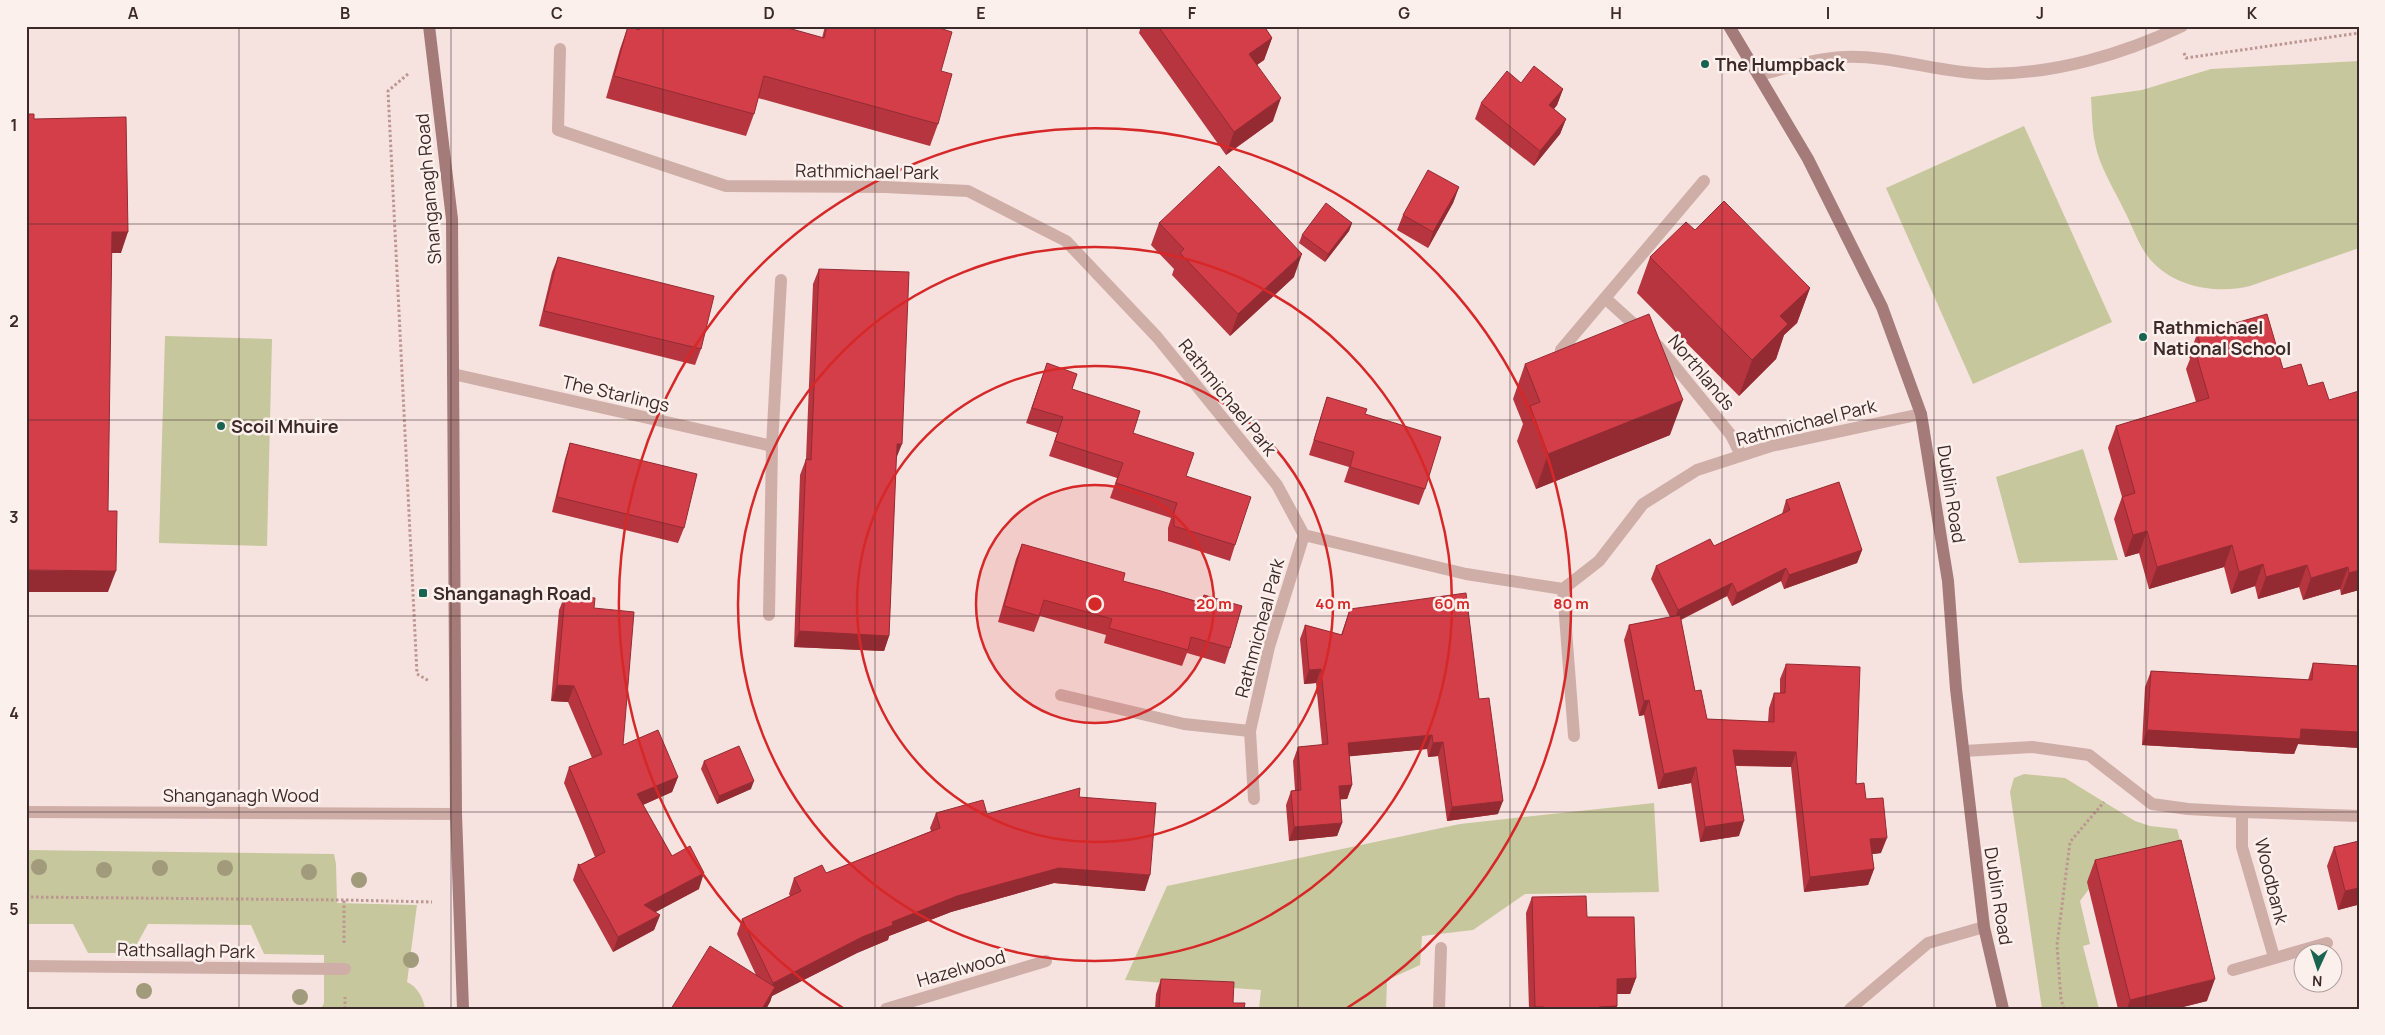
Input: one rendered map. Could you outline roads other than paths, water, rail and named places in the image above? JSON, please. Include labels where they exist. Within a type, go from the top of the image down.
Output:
[{"type":"main road","name":"Shanganagh Road","points":[[429,26],[452,219],[456,814],[463,1009]]},
{"type":"main road","name":"Dublin Road","points":[[1729,26],[1808,159],[1882,307],[1921,414],[1948,581],[1956,689],[1984,927],[2003,1009]]},
{"type":"street","points":[[1759,75],[1844,57],[1867,58],[1987,74],[2036,72],[2108,54],[2178,28]]},
{"type":"street","name":"Rathmichael Park","points":[[560,49],[558,130],[726,186],[884,187],[968,191],[1066,241],[1158,336],[1276,485],[1304,535]]},
{"type":"street","points":[[1561,350],[1704,181]]},
{"type":"street","points":[[769,615],[772,446],[781,280]]},
{"type":"street","name":"Northlands","points":[[1605,298],[1659,347],[1731,435],[1742,455]]},
{"type":"street","name":"The Starlings","points":[[453,374],[772,446]]},
{"type":"street","name":"Rathmichael Park","points":[[1563,589],[1599,561],[1643,504],[1697,470],[1771,446],[1921,414]]},
{"type":"street","points":[[1304,535],[1466,574],[1563,589],[1574,736]]},
{"type":"street","name":"Rathmicheal Park","points":[[1254,799],[1250,731],[1269,647],[1304,535]]},
{"type":"street","points":[[1061,695],[1184,724],[1250,731]]},
{"type":"street","name":"Woodbank","points":[[1964,751],[2032,747],[2089,755],[2152,804],[2188,809],[2359,816]]},
{"type":"street","name":"Shanganagh Wood","points":[[26,812],[456,814]]},
{"type":"street","name":"Woodbank","points":[[2242,812],[2242,847],[2274,957]]},
{"type":"street","points":[[1850,1009],[1928,943],[1984,927]]},
{"type":"street","points":[[1439,1009],[1441,948]]},
{"type":"street","points":[[2234,970],[2292,952]]},
{"type":"street","name":"Hazelwood","points":[[886,1009],[1046,961]]},
{"type":"street","name":"Rathsallagh Park","points":[[26,966],[345,969]]},
{"type":"place","name":"The Humpback","points":[[1705,64]]},
{"type":"place","name":"Rathmichael National School","points":[[2143,337]]},
{"type":"place","name":"Scoil Mhuire","points":[[221,426]]},
{"type":"place","name":"Shanganagh Road","points":[[423,593]]}]
